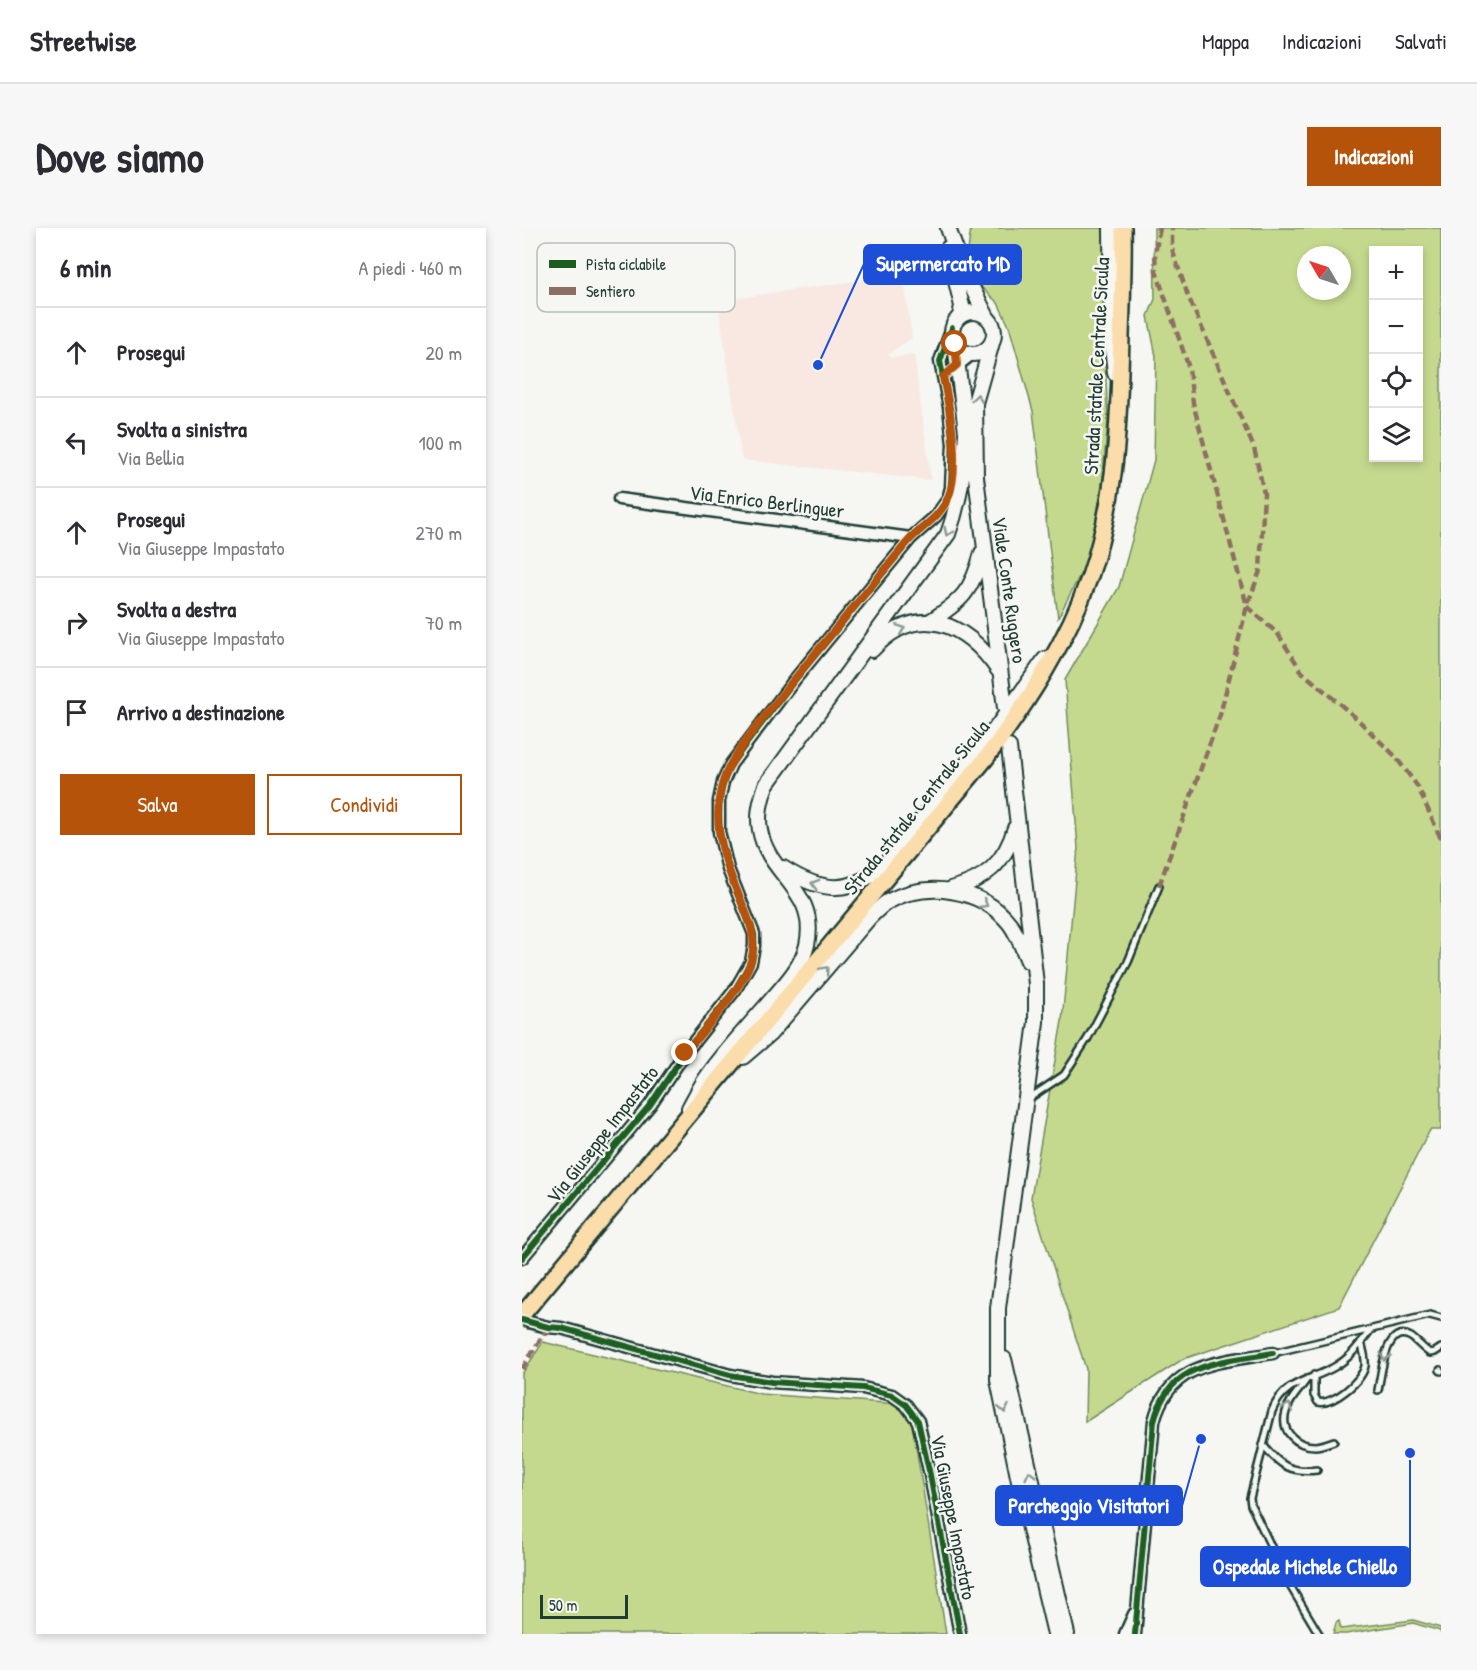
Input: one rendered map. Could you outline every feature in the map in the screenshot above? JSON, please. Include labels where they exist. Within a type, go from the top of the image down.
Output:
[{"type":"main road","points":[[1111,228],[1112,346],[1119,400]]},
{"type":"main road","name":"Strada statale Centrale Sicula","points":[[525,1318],[725,1071],[986,758],[1030,694],[1067,630],[1090,575],[1104,522],[1118,446],[1123,228]]},
{"type":"main road","points":[[948,231],[963,270],[993,327],[993,339],[975,403],[976,477]]},
{"type":"main road","points":[[948,231],[962,306],[956,322],[957,365],[966,434],[976,477]]},
{"type":"main road","points":[[956,322],[974,312],[987,317]]},
{"type":"main road","points":[[955,344],[959,349],[972,354],[985,350],[993,339]]},
{"type":"main road","points":[[679,1127],[705,1080],[795,972],[807,946],[809,921],[806,907],[767,849],[760,831],[759,814],[766,785],[948,534],[957,511],[966,434]]},
{"type":"main road","name":"Viale Conte Ruggero","points":[[976,477],[1005,708]]},
{"type":"main road","points":[[842,682],[883,638],[906,627],[929,622],[950,608],[965,594],[977,572],[984,547]]},
{"type":"main road","points":[[929,622],[959,629],[987,654],[1002,674]]},
{"type":"main road","points":[[776,863],[812,884],[826,887],[860,882],[874,875],[983,745],[1067,630]]},
{"type":"main road","points":[[1009,747],[1036,984],[1036,1022],[998,1308],[998,1380],[1024,1503],[1064,1633]]},
{"type":"main road","points":[[725,1071],[770,1034],[870,917],[885,903],[908,893],[948,890],[968,885],[985,876],[998,862],[1011,842],[1016,823]]},
{"type":"main road","points":[[948,890],[984,903],[1009,923],[1022,945],[1036,984]]},
{"type":"main road","points":[[998,1330],[1064,1633]]},
{"type":"street","name":"Via Giuseppe Impastato","points":[[522,1258],[650,1105],[685,1053],[735,990],[751,962],[754,946],[753,933],[728,869],[719,832],[719,801],[723,782],[731,764],[768,713],[911,538],[944,506],[951,488],[953,444],[940,361],[956,322]]},
{"type":"street","points":[[943,377],[972,354]]},
{"type":"street","name":"Via Enrico Berlinguer","points":[[619,500],[911,538]]},
{"type":"street","name":"Via Giuseppe Impastato","points":[[525,1318],[548,1327],[561,1328],[730,1375],[772,1382],[863,1388],[892,1395],[906,1405],[918,1421],[960,1634]]},
{"type":"street","points":[[1136,1634],[1154,1422],[1164,1395],[1181,1376],[1196,1369],[1273,1353]]},
{"type":"street","points":[[1125,1634],[1138,1602]]},
{"type":"lane","points":[[1027,1100],[1064,1075],[1088,1038],[1128,962],[1160,886]]},
{"type":"lane","points":[[1273,1353],[1369,1332],[1430,1315],[1441,1318]]},
{"type":"lane","points":[[1319,1634],[1289,1584],[1251,1505],[1250,1498],[1277,1400],[1287,1390],[1311,1376],[1334,1368],[1346,1360],[1369,1332]]},
{"type":"lane","points":[[1378,1390],[1386,1348],[1395,1338],[1406,1335],[1411,1337],[1430,1353],[1441,1348]]},
{"type":"lane","points":[[1311,1376],[1314,1395],[1318,1402],[1324,1403],[1338,1397],[1363,1373],[1366,1364],[1361,1342]]},
{"type":"lane","points":[[1311,1376],[1293,1396],[1286,1409],[1284,1418],[1286,1429],[1303,1445],[1318,1447],[1334,1441]]},
{"type":"lane","points":[[1263,1445],[1276,1460],[1288,1468],[1302,1472],[1317,1470]]},
{"type":"shaded area","points":[[903,274],[912,338],[888,354],[890,358],[914,355],[931,480],[742,460],[720,312],[735,312],[735,299]]},
{"type":"green space","points":[[971,228],[1112,228],[1114,241],[1104,338],[1108,420],[1102,485],[1090,555],[1058,618],[1033,411],[1009,326],[998,303],[982,288],[968,250]]},
{"type":"green space","points":[[1154,228],[1441,228],[1441,1130],[1430,1130],[1339,1307],[1183,1359],[1085,1422],[1086,1369],[1031,1198],[1062,1021],[1078,848],[1065,680],[1119,587],[1154,460],[1156,356],[1148,316],[1155,299]]},
{"type":"green space","points":[[543,1342],[761,1394],[899,1404],[912,1422],[946,1634],[522,1634],[522,1374]]},
{"type":"green space","points":[[1413,1620],[1441,1628],[1441,1634],[1440,1631],[1413,1623],[1333,1634],[1336,1623],[1339,1621],[1341,1629]]},
{"type":"marked path","points":[[1160,228],[1155,254],[1156,271],[1189,368],[1193,403],[1247,606],[1278,634],[1302,672],[1355,717],[1395,756],[1418,787],[1441,839]]},
{"type":"marked path","points":[[1159,886],[1220,715],[1247,606],[1260,571],[1264,493],[1254,448],[1188,296],[1172,249],[1172,228]]},
{"type":"marked path","points":[[522,1369],[548,1327]]},
{"type":"cycle path","points":[[522,1258],[650,1105],[685,1053],[735,990],[751,962],[754,934],[728,869],[719,832],[719,801],[723,782],[731,764],[796,678],[911,538],[936,516],[948,499],[951,488],[953,444],[940,361],[952,328]]},
{"type":"cycle path","points":[[522,1320],[561,1328],[730,1375],[772,1382],[863,1388],[892,1395],[906,1405],[918,1421],[960,1634]]},
{"type":"cycle path","points":[[1135,1634],[1154,1421],[1162,1401],[1172,1386],[1185,1375],[1200,1368],[1273,1353]]},
{"type":"place","name":"Supermercato MD","points":[[818,365]]},
{"type":"place","name":"Parcheggio Visitatori","points":[[1201,1439]]},
{"type":"place","name":"Ospedale Michele Chiello","points":[[1410,1453]]},
{"type":"route","points":[[685,1053],[735,990],[751,962],[754,946],[753,933],[728,869],[719,832],[717,817],[723,782],[731,764],[761,722],[911,538],[936,516],[948,499],[953,468],[953,444],[943,377],[957,365],[955,344]]}]
